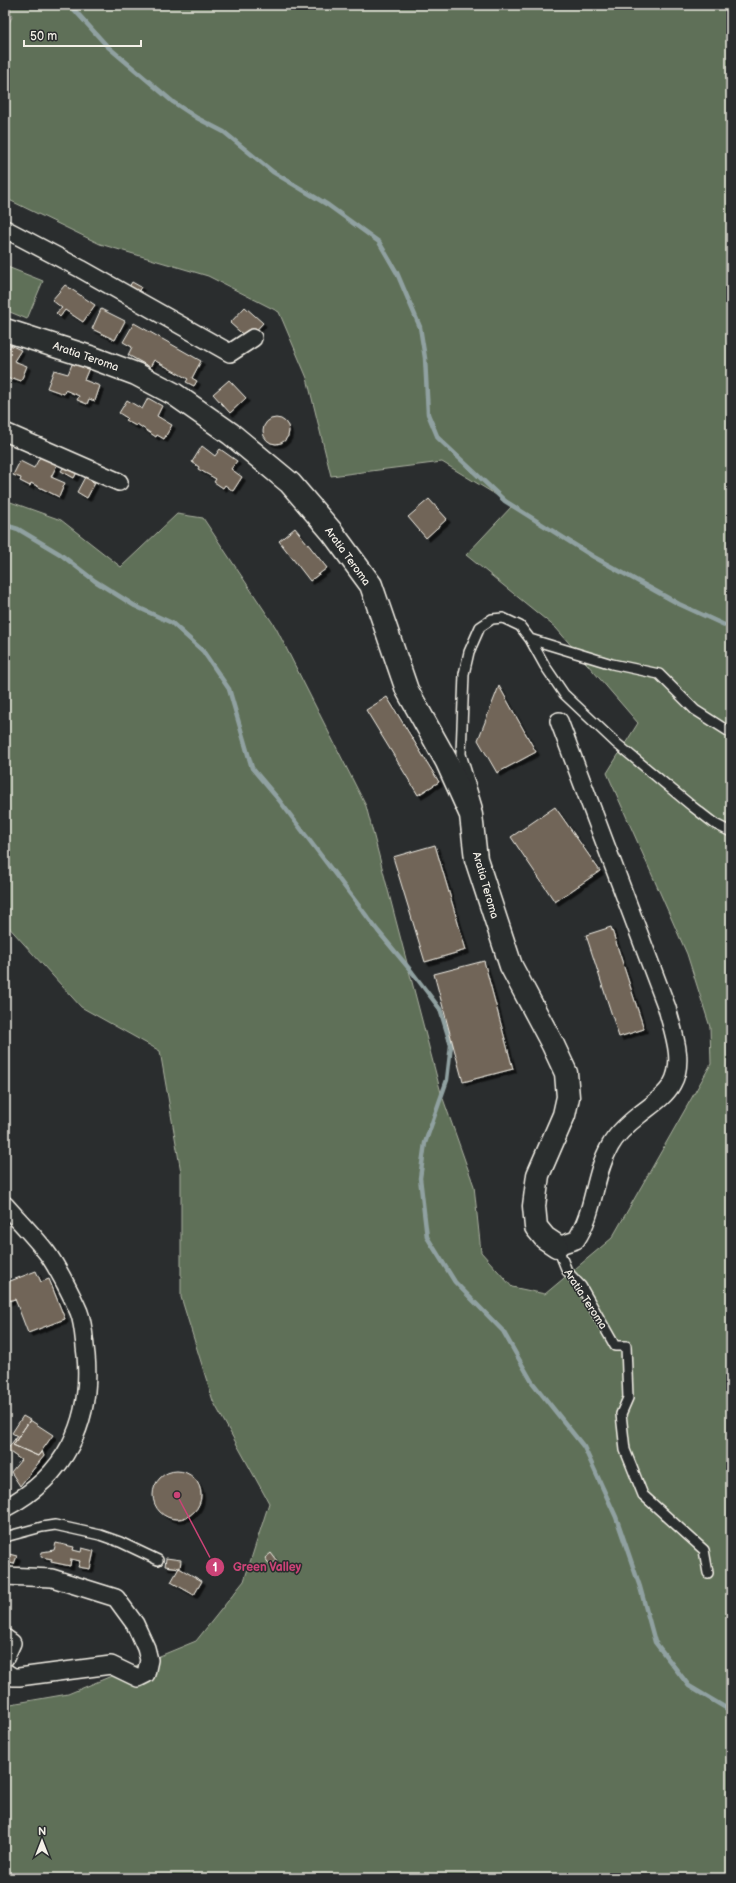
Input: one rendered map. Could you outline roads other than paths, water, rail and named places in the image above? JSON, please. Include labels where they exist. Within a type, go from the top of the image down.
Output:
[{"type":"main road","name":"Aratia Teroma","points":[[5,330],[136,374],[174,394],[231,434],[290,483],[332,532],[371,585],[407,690],[447,762],[471,816],[476,859],[510,966],[553,1045],[566,1073],[568,1097],[564,1115],[538,1175],[534,1206],[536,1227],[545,1238],[557,1246]]},
{"type":"street","points":[[5,229],[81,269],[230,353],[253,338]]},
{"type":"street","points":[[5,432],[119,482]]},
{"type":"street","points":[[557,1246],[576,1240],[584,1228],[599,1172],[610,1145],[632,1121],[668,1090],[672,1085],[678,1067],[677,1045],[667,1008],[559,721]]},
{"type":"street","points":[[5,1205],[47,1253],[79,1313],[84,1340],[87,1380],[77,1433],[64,1457],[46,1478],[27,1495],[5,1508]]},
{"type":"street","points":[[5,1576],[52,1578],[116,1598],[135,1624],[146,1648],[149,1660],[146,1674],[138,1678],[111,1664],[19,1677],[13,1677],[5,1672]]},
{"type":"street","points":[[5,1638],[12,1644],[5,1658]]},
{"type":"lane","points":[[471,816],[477,807],[461,754],[464,674],[469,652],[480,627],[492,619],[503,618],[520,626],[530,639],[545,666],[564,694],[616,743],[714,824],[731,832]]},
{"type":"lane","points":[[530,639],[612,664],[659,674],[695,710],[731,733]]},
{"type":"lane","name":"Aratia Teroma","points":[[557,1246],[567,1271],[581,1286],[615,1346],[626,1346],[628,1398],[621,1414],[625,1450],[643,1495],[704,1550],[708,1573]]},
{"type":"lane","points":[[5,1537],[55,1525],[100,1535],[120,1542],[158,1560]]},
{"type":"waterway","points":[[70,5],[107,46],[173,102],[197,118],[224,132],[273,172],[328,205],[379,242],[397,273],[420,327],[425,358],[428,414],[438,438],[505,501],[594,557],[679,604],[731,628]]},
{"type":"waterway","points":[[5,525],[18,529],[60,554],[95,581],[135,606],[172,623],[203,651],[229,689],[252,768],[279,800],[378,931],[440,1009],[451,1045],[447,1080],[425,1143],[420,1178],[427,1237],[455,1282],[503,1331],[532,1382],[584,1447],[616,1517],[640,1587],[655,1642],[689,1686],[731,1711]]},
{"type":"place","name":"Green Valley","points":[[177,1495]]}]
